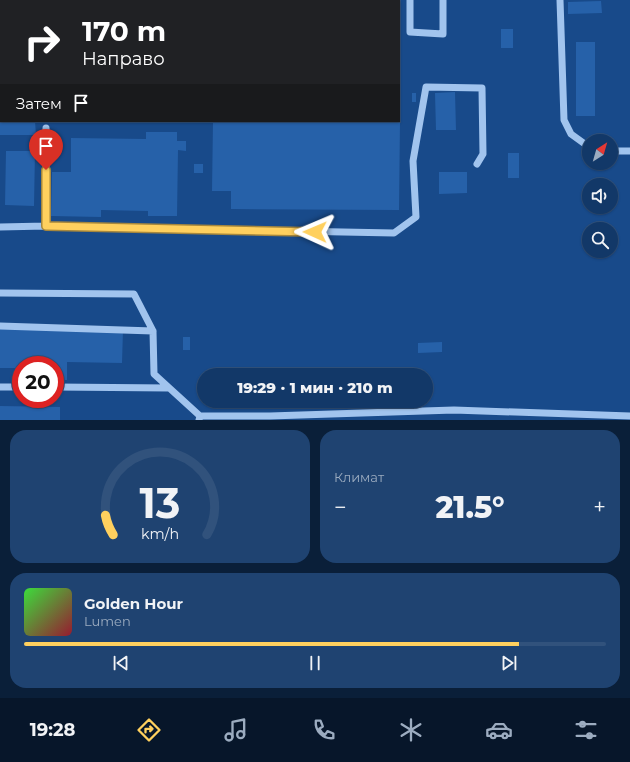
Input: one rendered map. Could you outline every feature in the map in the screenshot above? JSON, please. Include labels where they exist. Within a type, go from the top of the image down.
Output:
[{"type":"lane","points":[[410,0],[410,32],[443,34],[443,0]]},
{"type":"lane","points":[[560,0],[564,120],[571,134],[582,142]]},
{"type":"lane","points":[[0,227],[46,226],[394,233],[416,217],[413,161],[426,88],[482,88],[483,154],[477,164]]},
{"type":"lane","points":[[46,128],[46,226]]},
{"type":"lane","points":[[618,151],[630,151]]},
{"type":"lane","points":[[0,293],[134,294],[153,332],[154,374],[200,418],[270,418],[454,410],[630,416]]},
{"type":"lane","points":[[0,326],[153,332]]},
{"type":"lane","points":[[0,387],[12,387]]},
{"type":"lane","points":[[64,387],[170,388]]},
{"type":"building","points":[[400,0],[401,0],[400,118]]},
{"type":"building","points":[[601,1],[602,13],[568,14],[568,2]]},
{"type":"building","points":[[501,29],[513,29],[513,48],[501,48]]},
{"type":"building","points":[[576,42],[595,42],[595,116],[576,116]]},
{"type":"building","points":[[455,92],[456,130],[436,130],[435,93]]},
{"type":"building","points":[[412,93],[416,93],[416,102],[412,102]]},
{"type":"building","points":[[0,122],[35,122],[36,135],[0,135]]},
{"type":"building","points":[[213,122],[400,122],[399,210],[231,209],[231,191],[212,191]]},
{"type":"building","points":[[146,132],[177,132],[177,141],[186,141],[186,151],[178,150],[177,216],[148,216],[148,211],[101,210],[101,217],[51,216],[52,172],[71,172],[71,138],[146,139]]},
{"type":"building","points":[[6,151],[35,151],[34,206],[5,205]]},
{"type":"building","points":[[508,153],[519,153],[519,178],[508,178]]},
{"type":"building","points":[[194,164],[203,164],[203,173],[194,173]]},
{"type":"building","points":[[439,172],[467,172],[467,193],[439,194]]},
{"type":"building","points":[[0,329],[123,330],[122,363],[67,362],[67,380],[64,380],[64,356],[12,356],[12,368],[0,368]]},
{"type":"building","points":[[183,337],[190,337],[190,350],[183,350]]},
{"type":"building","points":[[442,342],[442,352],[418,353],[418,343]]},
{"type":"building","points":[[0,406],[12,406],[12,408],[60,408],[60,420],[0,420]]},
{"type":"route","points":[[46,170],[46,226],[315,232]]}]
